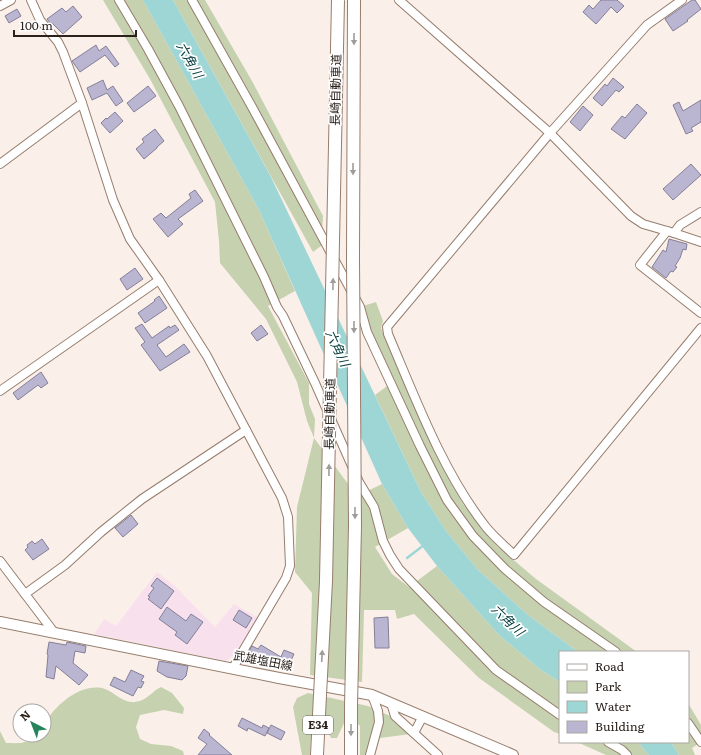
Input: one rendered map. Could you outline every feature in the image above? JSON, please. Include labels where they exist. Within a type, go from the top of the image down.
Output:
[{"type":"highway","name":"長崎自動車道","points":[[317,755],[326,581],[338,0]]},
{"type":"highway","name":"長崎自動車道","points":[[351,755],[355,526],[353,267],[354,0]]},
{"type":"main road","name":"武雄塩田線","points":[[0,622],[53,631],[233,668],[372,694],[512,755]]},
{"type":"street","points":[[0,6],[11,0]]},
{"type":"street","points":[[31,0],[40,20],[58,42],[63,52],[82,103],[113,200],[124,228],[130,240],[159,280],[207,356],[282,498],[288,517],[290,566],[286,578],[233,668]]},
{"type":"street","points":[[119,0],[148,48],[179,106],[264,277],[276,307],[286,322],[315,382],[359,482],[374,507],[383,541],[390,555],[399,568],[496,670],[559,714]]},
{"type":"street","points":[[192,0],[252,107],[360,307],[367,332],[447,500],[473,536],[505,569],[544,602],[615,651]]},
{"type":"street","points":[[399,0],[550,133],[631,216],[643,224],[701,242]]},
{"type":"street","points":[[682,0],[647,25],[550,133],[387,327],[388,334],[435,442],[461,491],[486,527],[514,556],[701,328]]},
{"type":"street","points":[[0,164],[82,103]]},
{"type":"street","points":[[701,212],[670,232],[640,265],[701,312]]},
{"type":"street","points":[[0,392],[159,280]]},
{"type":"street","points":[[25,594],[65,565],[101,532],[142,499],[246,430]]},
{"type":"street","points":[[0,561],[53,631]]},
{"type":"street","points":[[370,755],[379,722],[378,712],[372,694]]},
{"type":"street","points":[[391,703],[395,716],[438,755]]},
{"type":"street","points":[[414,733],[423,716]]},
{"type":"street","points":[[689,724],[701,742]]},
{"type":"street","points":[[610,743],[622,750],[627,755]]},
{"type":"shaded area","points":[[157,572],[174,585],[215,627],[234,604],[259,618],[236,653],[226,661],[94,634],[104,619],[116,626]]},
{"type":"green space","points":[[103,0],[143,0],[259,210],[295,291],[268,306],[309,383],[309,404],[315,419],[314,438],[307,421],[297,382],[266,319],[220,263],[215,202],[150,79]]},
{"type":"green space","points":[[173,0],[205,0],[252,81],[323,216],[321,246],[313,252]]},
{"type":"green space","points":[[376,302],[383,321],[381,328],[432,444],[463,504],[497,546],[536,579],[636,651],[577,651],[528,615],[478,570],[446,531],[421,492],[375,395],[394,381],[369,331],[363,306]]},
{"type":"green space","points":[[314,438],[357,496],[382,484],[408,528],[375,547],[392,574],[409,587],[437,566],[499,635],[541,670],[559,681],[559,734],[554,732],[479,678],[414,614],[397,619],[395,610],[364,610],[362,682],[310,675],[312,593],[295,572],[297,507]]},
{"type":"green space","points":[[161,687],[172,693],[184,708],[183,714],[164,710],[140,715],[136,727],[140,739],[151,744],[171,746],[183,751],[184,755],[0,755],[0,731],[6,743],[52,743],[52,713],[68,698],[81,691],[102,688],[124,700],[137,702],[145,699]]},
{"type":"green space","points":[[308,693],[368,706],[390,716],[411,734],[380,738],[375,755],[360,755],[360,726],[354,720],[345,721],[337,738],[331,738],[320,715],[312,716],[310,755],[302,755],[293,707],[297,698]]},
{"type":"green space","points":[[689,705],[701,725],[701,742],[692,748],[695,755],[679,755],[672,743],[689,743]]},
{"type":"green space","points":[[579,743],[639,743],[649,755],[606,755]]},
{"type":"water","name":"六角川","points":[[143,0],[173,0],[270,175],[421,492],[446,531],[478,570],[528,615],[577,651],[559,651],[559,681],[541,670],[499,635],[437,566],[408,528],[382,484],[259,210]]},
{"type":"water","points":[[639,743],[672,743],[679,755],[649,755]]},
{"type":"building","points":[[601,0],[617,0],[624,6],[617,13],[611,7],[596,24],[583,12],[589,5],[593,9]]},
{"type":"building","points":[[692,0],[695,0],[701,9],[687,20],[688,21],[673,31],[665,19]]},
{"type":"building","points":[[73,6],[82,17],[63,34],[47,19],[62,8],[66,12]]},
{"type":"building","points":[[17,9],[21,16],[9,23],[5,16]]},
{"type":"building","points":[[96,45],[99,51],[106,46],[119,64],[115,67],[105,55],[80,72],[72,61]]},
{"type":"building","points":[[613,78],[624,87],[619,92],[616,90],[602,106],[593,98],[605,84],[607,86]]},
{"type":"building","points":[[103,80],[107,90],[113,86],[123,101],[116,106],[107,93],[92,100],[87,88]]},
{"type":"building","points":[[148,86],[156,96],[134,112],[127,103]]},
{"type":"building","points":[[701,100],[701,122],[691,128],[693,131],[686,134],[673,105],[679,102],[683,111]]},
{"type":"building","points":[[637,104],[647,113],[625,139],[611,129],[622,116],[625,118]]},
{"type":"building","points":[[583,106],[593,115],[580,131],[570,122]]},
{"type":"building","points":[[115,112],[123,121],[110,133],[101,123]]},
{"type":"building","points":[[155,129],[164,141],[144,159],[136,149],[144,142],[142,139]]},
{"type":"building","points":[[691,164],[701,175],[673,200],[663,189]]},
{"type":"building","points":[[195,190],[203,201],[178,219],[183,224],[168,237],[153,219],[161,213],[166,218],[191,198],[189,194]]},
{"type":"building","points":[[669,239],[687,244],[686,250],[683,249],[675,266],[677,267],[673,272],[671,271],[666,278],[652,267],[663,250],[666,252]]},
{"type":"building","points":[[135,268],[143,279],[127,290],[120,279]]},
{"type":"building","points":[[159,296],[167,308],[145,323],[138,313],[155,301],[154,300]]},
{"type":"building","points":[[142,324],[152,338],[169,326],[170,328],[175,325],[179,330],[157,345],[166,357],[184,344],[190,352],[160,371],[141,345],[145,342],[135,328]]},
{"type":"building","points":[[261,325],[268,334],[257,341],[251,333]]},
{"type":"building","points":[[41,372],[48,383],[41,388],[38,385],[18,400],[13,393]]},
{"type":"building","points":[[131,515],[138,524],[123,537],[115,528]]},
{"type":"building","points":[[42,539],[49,549],[33,560],[25,550],[28,547],[27,545],[32,541],[35,544]]},
{"type":"building","points":[[157,578],[174,591],[161,609],[148,599],[150,597],[148,596],[154,588],[151,586]]},
{"type":"building","points":[[167,607],[186,621],[191,614],[203,622],[187,644],[175,635],[177,632],[159,619]]},
{"type":"building","points":[[239,610],[252,618],[246,628],[233,620]]},
{"type":"building","points":[[388,617],[389,648],[375,648],[374,618]]},
{"type":"building","points":[[49,642],[66,645],[67,642],[86,646],[85,653],[75,651],[73,663],[88,675],[79,685],[56,666],[54,679],[46,677]]},
{"type":"building","points":[[261,645],[281,657],[284,650],[294,654],[288,667],[270,658],[265,666],[247,655],[252,646],[258,649]]},
{"type":"building","points":[[159,661],[188,666],[186,676],[182,680],[167,677],[157,671]]},
{"type":"building","points":[[131,670],[144,676],[141,681],[144,682],[141,688],[138,687],[133,696],[110,685],[114,677],[125,682]]},
{"type":"building","points":[[242,718],[262,728],[263,725],[269,728],[265,736],[248,728],[247,731],[238,726]]},
{"type":"building","points":[[271,725],[285,732],[281,740],[267,733]]},
{"type":"building","points":[[204,729],[232,755],[198,755],[207,744],[198,738]]},
{"type":"waterway","points":[[407,558],[424,545]]}]
